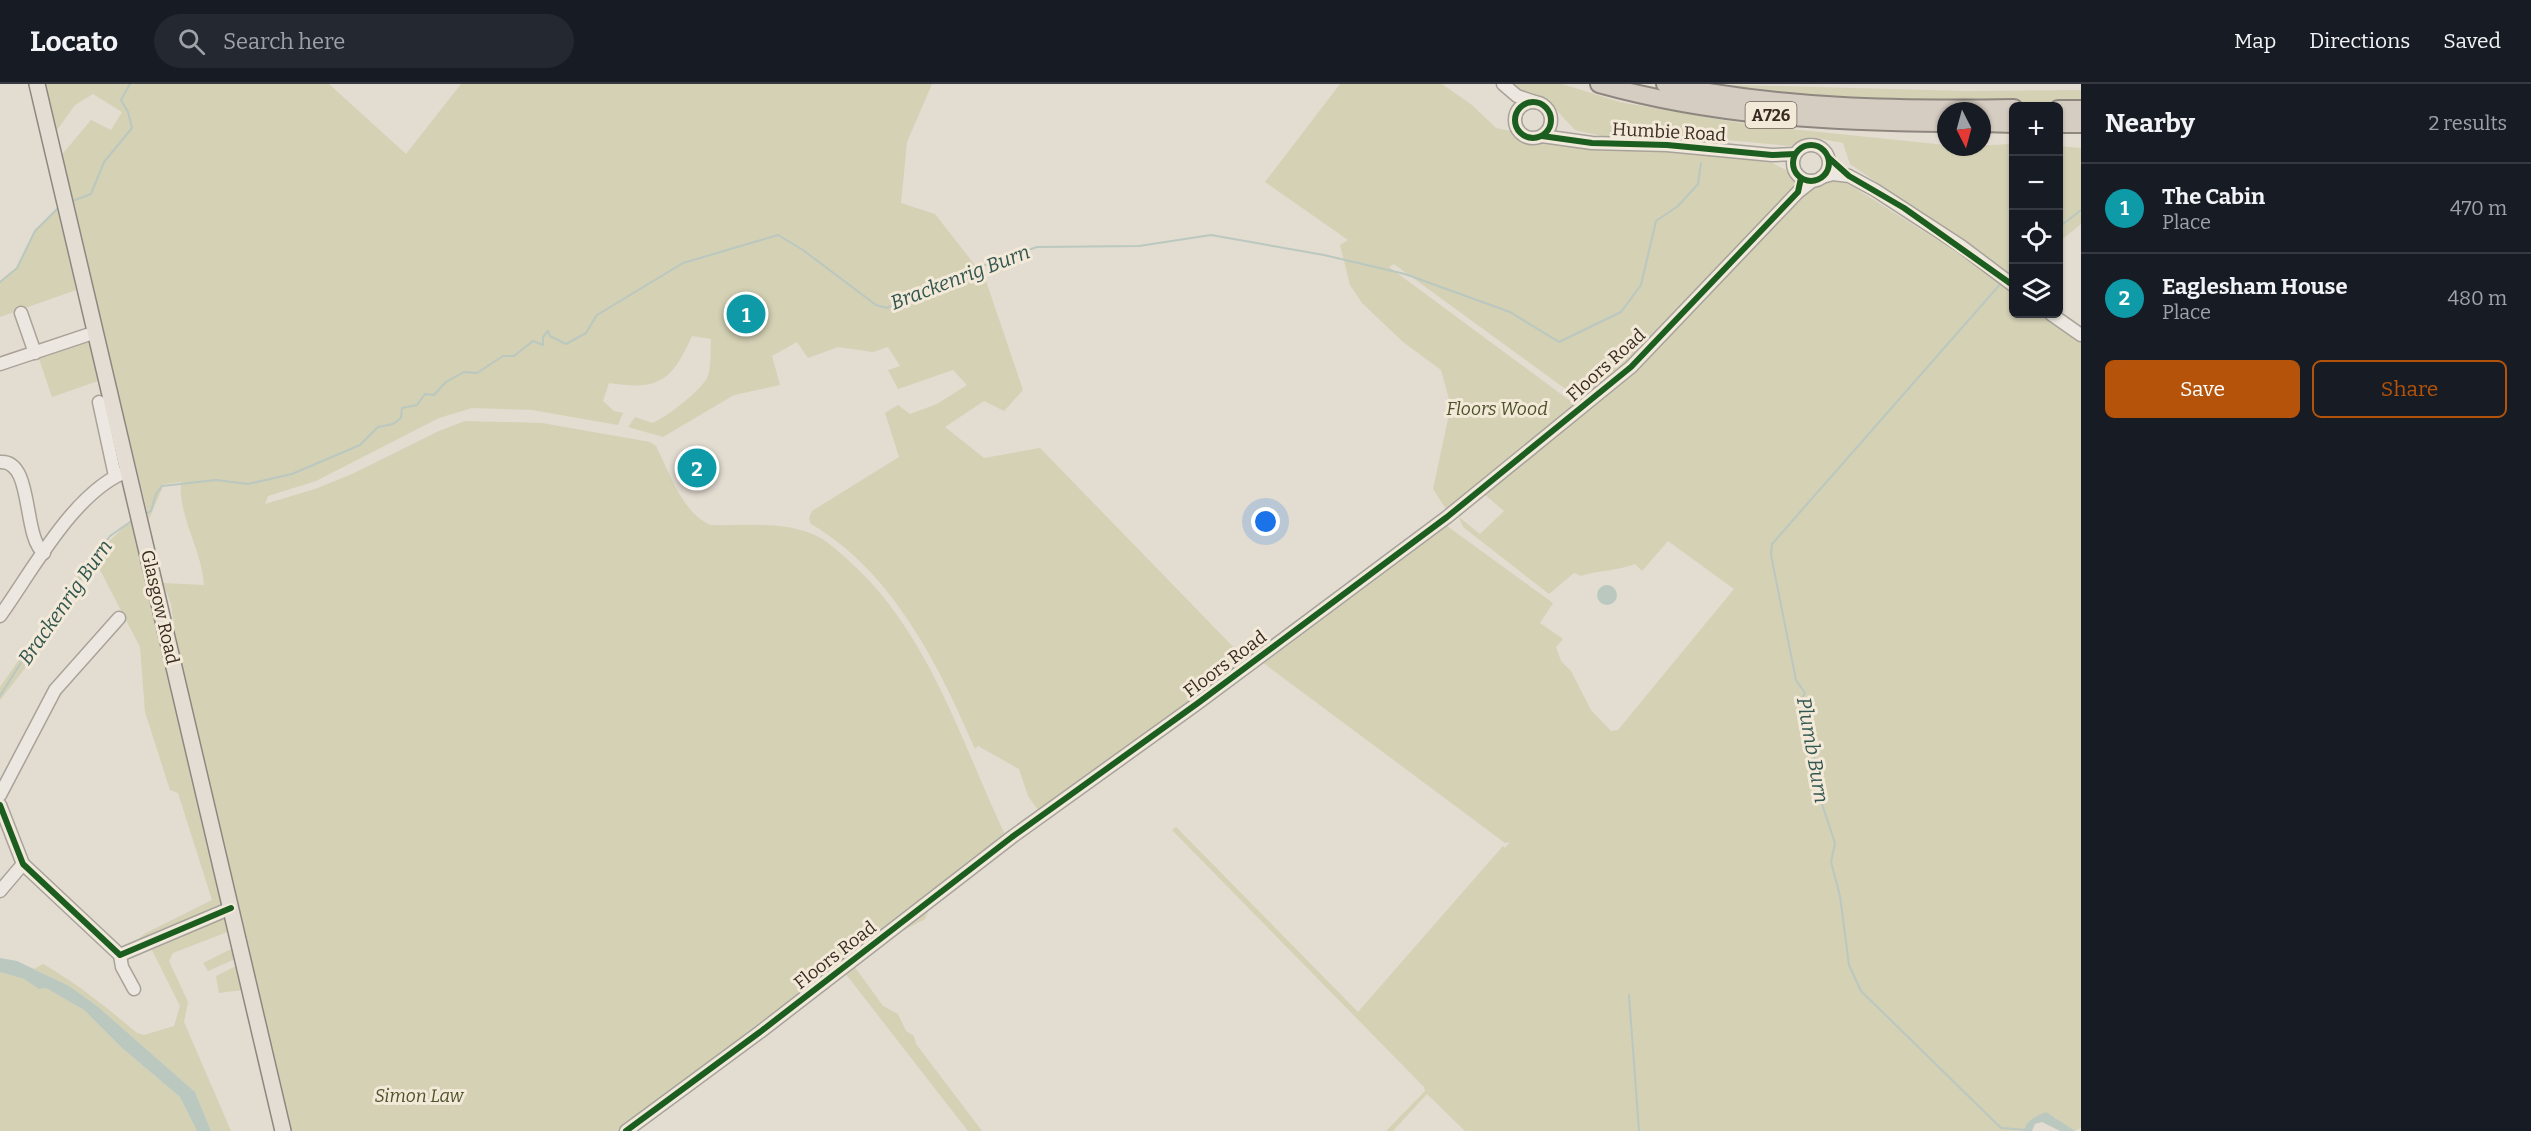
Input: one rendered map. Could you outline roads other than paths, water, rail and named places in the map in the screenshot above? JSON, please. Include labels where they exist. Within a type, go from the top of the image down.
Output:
[{"type":"highway","name":"A726","points":[[1599,84],[1677,103],[1799,118],[1838,122],[1937,123]]},
{"type":"highway","name":"A726","points":[[1665,84],[1808,104],[1863,108],[2009,108]]},
{"type":"highway","points":[[2063,109],[2081,109]]},
{"type":"highway","points":[[1991,123],[2009,124]]},
{"type":"highway","points":[[2063,124],[2081,124]]},
{"type":"main road","name":"Glasgow Road","points":[[37,84],[96,332],[121,473],[231,908],[283,1131]]},
{"type":"street","points":[[1503,84],[1516,96],[1545,106],[1564,132],[1576,140]]},
{"type":"street","points":[[1503,84],[1517,131],[1523,136],[1536,138],[1542,136],[1550,127],[1551,116]]},
{"type":"street","points":[[1514,118],[1521,106],[1536,102]]},
{"type":"street","name":"Humbie Road","points":[[1542,136],[1592,143],[1667,145],[1772,155],[1795,154]]},
{"type":"street","points":[[1808,176],[1795,154],[1810,145],[1822,148],[1829,158],[1849,176],[1904,208],[2009,283]]},
{"type":"street","name":"Humbie Road","points":[[1772,155],[1808,176]]},
{"type":"street","points":[[1808,176],[1828,168],[1829,158]]},
{"type":"street","points":[[1808,176],[1833,174],[1849,176]]},
{"type":"street","name":"Floors Road","points":[[626,1131],[760,1032],[1012,837],[1198,703],[1447,517],[1631,367],[1798,192],[1808,176]]},
{"type":"street","points":[[21,313],[35,352]]},
{"type":"street","points":[[2057,318],[2081,335]]},
{"type":"street","points":[[0,364],[96,332]]},
{"type":"street","points":[[0,616],[88,494],[121,473],[99,402]]},
{"type":"street","points":[[0,462],[10,464],[20,474],[35,542],[45,553]]},
{"type":"street","points":[[0,795],[55,690],[116,625]]},
{"type":"street","points":[[0,805],[23,864],[120,956],[122,967],[134,989]]},
{"type":"street","points":[[0,891],[23,864]]},
{"type":"street","points":[[120,956],[231,908]]},
{"type":"waterway","points":[[70,202],[91,194],[104,162],[132,128],[128,112],[121,100],[130,84]]},
{"type":"waterway","name":"Brackenrig Burn","points":[[143,515],[151,511],[156,494],[162,486],[216,480],[248,484],[292,474],[360,445],[378,427],[393,424],[401,418],[402,408],[417,405],[425,394],[434,395],[446,382],[464,372],[477,373],[503,356],[514,356],[533,341],[543,345],[543,337],[548,331],[550,336],[566,344],[586,333],[597,315],[683,263],[778,235],[803,250],[876,305],[887,308],[956,275],[1037,247],[1139,246],[1211,235],[1324,255],[1405,274],[1510,312],[1559,342],[1621,312],[1641,285],[1656,221],[1678,206],[1698,184],[1701,163]]},
{"type":"waterway","points":[[0,282],[17,268],[35,231],[59,207]]},
{"type":"waterway","name":"Plumb Burn","points":[[2063,224],[2081,210]]},
{"type":"waterway","name":"Plumb Burn","points":[[2003,281],[1772,544],[1771,555],[1796,680],[1805,693],[1801,700],[1819,777],[1818,792],[1835,843],[1831,862],[1840,896],[1849,965],[1861,991],[2001,1128],[2027,1130]]},
{"type":"waterway","name":"Brackenrig Burn","points":[[0,696],[29,650],[110,536],[133,520]]},
{"type":"waterway","points":[[1629,995],[1639,1131]]},
{"type":"place","name":"The Cabin","points":[[746,314]]},
{"type":"place","name":"Eaglesham House","points":[[697,468]]},
{"type":"park label","name":"Floors Wood","points":[[1497,409]]},
{"type":"park label","name":"Simon Law","points":[[419,1096]]}]
